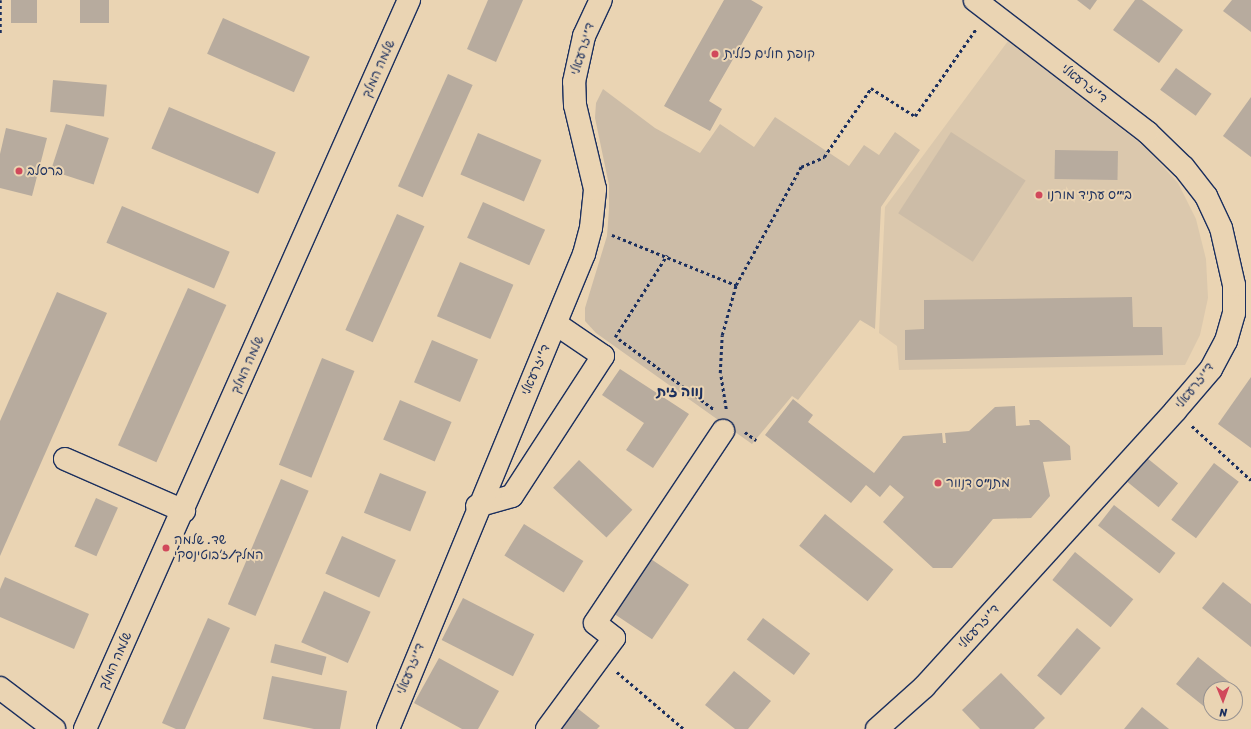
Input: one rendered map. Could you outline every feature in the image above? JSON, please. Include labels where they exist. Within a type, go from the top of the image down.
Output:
[{"type":"street","name":"שלמה המלך","points":[[85,729],[184,511],[410,0]]},
{"type":"street","name":"ד'יזרעאלי","points":[[388,729],[477,506],[556,324],[592,228],[595,188],[575,105],[574,82],[584,36],[601,0]]},
{"type":"street","name":"ד'יזרעאלי","points":[[877,729],[924,687],[1175,411],[1211,369],[1226,341],[1234,312],[1230,255],[1206,196],[1147,132],[987,3]]},
{"type":"street","points":[[477,506],[512,496],[603,356],[556,324]]},
{"type":"street","points":[[547,729],[614,638],[595,624],[728,422]]},
{"type":"street","points":[[65,459],[184,511]]},
{"type":"street","points":[[0,688],[54,729]]},
{"type":"path","points":[[0,0],[0,33]]},
{"type":"path","points":[[728,422],[720,373],[722,335],[736,285],[801,167],[816,162],[828,151],[871,88],[915,116],[987,3]]},
{"type":"path","points":[[592,228],[667,255],[736,285]]},
{"type":"path","points":[[603,356],[667,255]]},
{"type":"path","points":[[615,336],[728,422],[756,440]]},
{"type":"path","points":[[1175,411],[1251,480]]},
{"type":"path","points":[[600,657],[684,729]]},
{"type":"shaded area","name":"בי\"ס עתיד מורנו","points":[[1008,41],[1145,147],[1178,183],[1196,219],[1206,259],[1208,298],[1200,335],[1185,365],[899,370],[897,346],[879,333],[885,207]]},
{"type":"shaded area","points":[[603,89],[655,128],[700,153],[720,124],[754,147],[775,117],[849,166],[864,145],[879,155],[895,132],[920,150],[881,207],[875,329],[860,320],[798,400],[792,396],[752,444],[596,333],[585,321],[585,308],[607,236],[609,185],[595,118],[596,103]]},
{"type":"shaded area","points":[[951,132],[1026,180],[973,262],[898,213]]},
{"type":"building","points":[[11,0],[37,0],[37,23],[11,23]]},
{"type":"building","points":[[80,0],[109,0],[109,23],[80,23]]},
{"type":"building","points":[[488,0],[523,0],[496,62],[467,49]]},
{"type":"building","name":"קופת חולים כללית","points":[[724,0],[751,0],[763,7],[709,101],[722,109],[710,131],[664,106]]},
{"type":"building","points":[[1077,0],[1097,0],[1090,10]]},
{"type":"building","points":[[1135,0],[1142,0],[1183,30],[1159,63],[1113,30]]},
{"type":"building","points":[[1232,0],[1251,0],[1251,32],[1223,11]]},
{"type":"building","points":[[223,18],[310,57],[294,92],[207,54]]},
{"type":"building","points":[[1176,68],[1212,94],[1196,116],[1160,90]]},
{"type":"building","points":[[448,74],[473,85],[423,197],[398,186]]},
{"type":"building","points":[[53,80],[107,85],[104,117],[50,112]]},
{"type":"building","points":[[1251,97],[1251,157],[1223,136]]},
{"type":"building","points":[[169,107],[276,152],[258,194],[151,148]]},
{"type":"building","points":[[66,124],[109,138],[94,185],[51,171]]},
{"type":"building","name":"ברסלב","points":[[6,128],[47,138],[32,196],[0,188],[0,154]]},
{"type":"building","points":[[478,133],[542,160],[524,201],[460,174]]},
{"type":"building","points":[[1055,150],[1118,151],[1117,180],[1054,179]]},
{"type":"building","points":[[483,202],[545,230],[529,265],[467,238]]},
{"type":"building","points":[[122,206],[230,252],[214,289],[106,243]]},
{"type":"building","points":[[397,214],[424,226],[373,342],[345,330]]},
{"type":"building","points":[[460,262],[513,285],[490,339],[437,316]]},
{"type":"building","points":[[188,288],[226,305],[156,462],[118,445]]},
{"type":"building","points":[[57,292],[107,313],[0,556],[0,421]]},
{"type":"building","points":[[1132,297],[1133,327],[1162,327],[1163,355],[905,360],[905,330],[924,329],[924,300]]},
{"type":"building","points":[[432,340],[478,360],[460,402],[414,382]]},
{"type":"building","points":[[322,358],[354,371],[311,478],[279,465]]},
{"type":"building","points":[[620,369],[689,414],[653,468],[626,450],[644,423],[602,395]]},
{"type":"building","points":[[1251,377],[1251,448],[1218,424]]},
{"type":"building","name":"מתנ\"ס דנוור","points":[[793,399],[813,415],[808,422],[874,473],[903,436],[942,433],[943,443],[946,443],[945,433],[969,431],[995,407],[1015,406],[1016,426],[1030,425],[1029,420],[1039,420],[1070,446],[1071,460],[1043,462],[1050,496],[1031,518],[993,519],[952,568],[933,568],[883,522],[904,497],[890,485],[880,497],[866,485],[851,503],[765,435]]},
{"type":"building","points":[[400,400],[452,422],[435,461],[383,440]]},
{"type":"building","points":[[1147,458],[1178,483],[1159,507],[1127,482]]},
{"type":"building","points":[[579,460],[632,510],[606,538],[553,488]]},
{"type":"building","points":[[1214,463],[1239,482],[1196,538],[1171,520]]},
{"type":"building","points":[[380,473],[426,492],[410,532],[364,513]]},
{"type":"building","points":[[281,479],[309,491],[255,616],[228,604]]},
{"type":"building","points":[[96,498],[118,508],[96,556],[74,546]]},
{"type":"building","points":[[1114,505],[1175,553],[1159,574],[1098,525]]},
{"type":"building","points":[[825,514],[893,569],[868,601],[799,546]]},
{"type":"building","points":[[524,524],[583,561],[564,592],[504,555]]},
{"type":"building","points":[[342,536],[396,560],[379,597],[325,573]]},
{"type":"building","points":[[1075,552],[1133,599],[1111,627],[1052,580]]},
{"type":"building","points":[[645,555],[689,585],[652,639],[608,610]]},
{"type":"building","points":[[5,577],[89,614],[74,649],[0,617],[0,589]]},
{"type":"building","points":[[1223,582],[1251,604],[1251,647],[1202,608]]},
{"type":"building","points":[[324,591],[371,612],[348,663],[301,642]]},
{"type":"building","points":[[463,598],[534,634],[513,676],[442,640]]},
{"type":"building","points":[[208,618],[230,628],[185,729],[176,729],[162,723]]},
{"type":"building","points":[[763,618],[810,654],[794,675],[747,640]]},
{"type":"building","points":[[1077,628],[1101,648],[1061,695],[1037,675]]},
{"type":"building","points":[[275,644],[326,657],[322,675],[270,662]]},
{"type":"building","points":[[1198,657],[1228,681],[1203,681],[1203,706],[1176,684]]},
{"type":"building","points":[[439,658],[499,691],[478,729],[462,729],[414,703]]},
{"type":"building","points":[[734,671],[771,701],[748,729],[735,729],[705,705]]},
{"type":"building","points":[[1001,673],[1045,718],[1034,729],[980,729],[962,710]]},
{"type":"building","points":[[272,676],[347,691],[340,729],[314,729],[263,719]]},
{"type":"building","points":[[572,704],[600,726],[597,729],[552,729]]},
{"type":"building","points":[[1142,707],[1169,729],[1124,729]]},
{"type":"place","name":"קופת חולים כללית","points":[[715,54]]},
{"type":"place","name":"ברסלב","points":[[19,171]]},
{"type":"place","name":"בי\"ס עתיד מורנו","points":[[1039,195]]},
{"type":"place","name":"מתנ\"ס דנוור","points":[[938,483]]},
{"type":"place","name":"שד. שלמה המלך/ז׳בוטינסקי","points":[[166,548]]},
{"type":"district","name":"נווה זית","points":[[680,392]]}]
